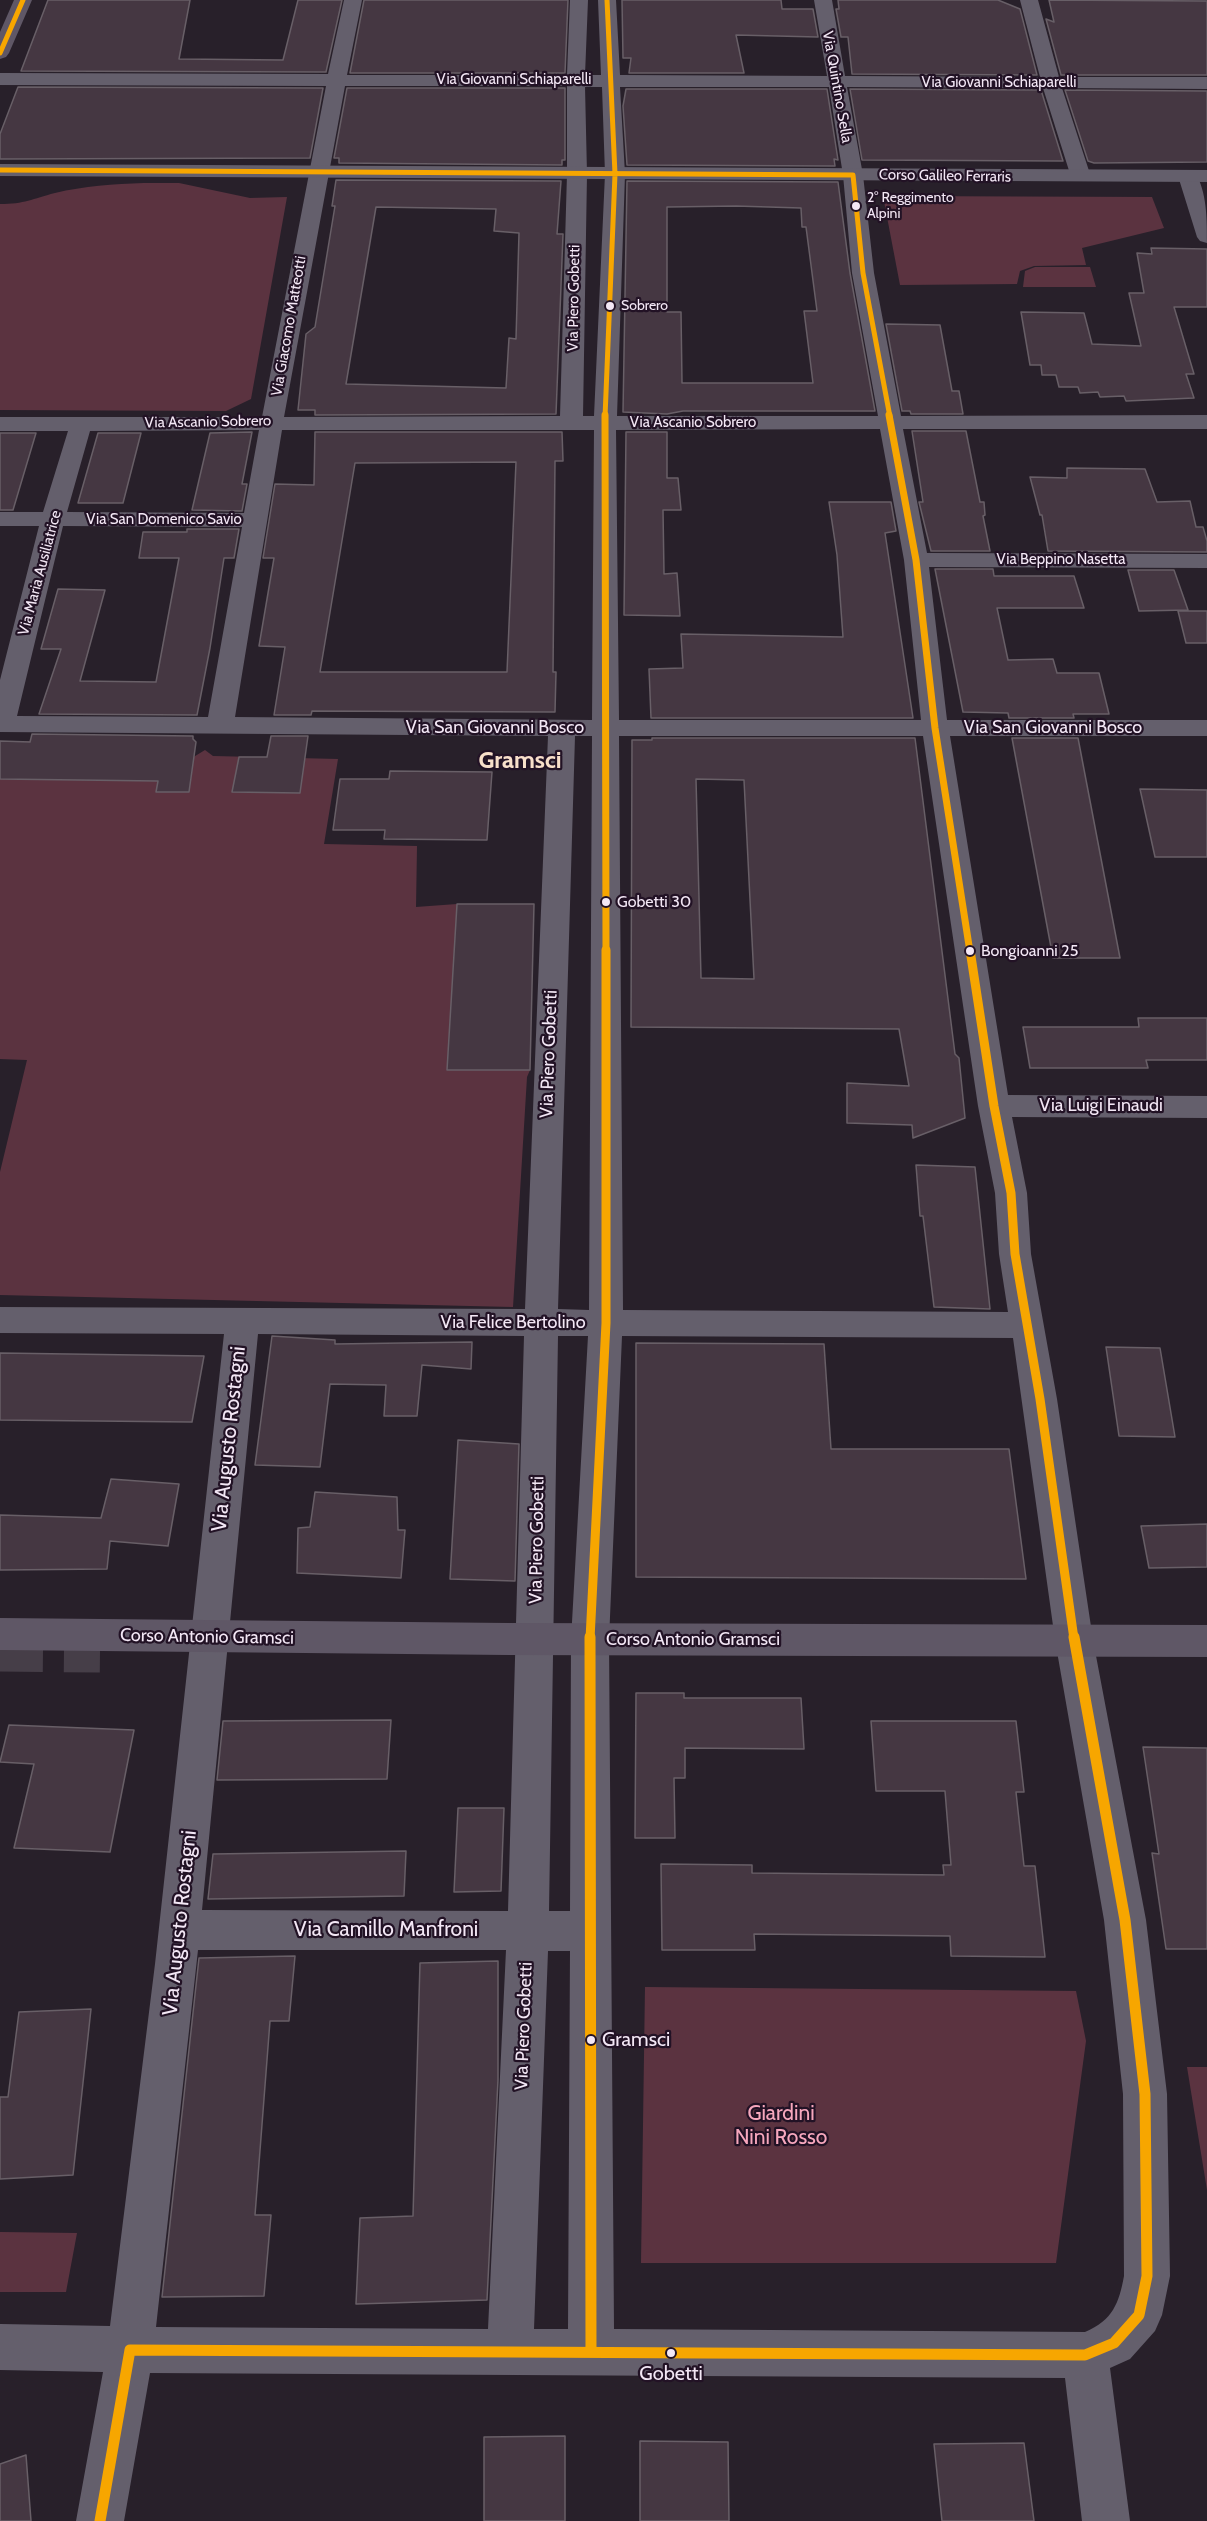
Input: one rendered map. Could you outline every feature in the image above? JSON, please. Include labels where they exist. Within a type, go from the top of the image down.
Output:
[{"type":"main road","points":[[0,11],[5,0]]},
{"type":"main road","points":[[0,53],[22,0]]},
{"type":"main road","name":"Corso Antonio Gramsci","points":[[0,1634],[590,1640],[1207,1641]]},
{"type":"street","name":"Via Giacomo Matteotti","points":[[220,725],[317,173],[338,81],[353,0]]},
{"type":"street","name":"Via Piero Gobetti","points":[[571,423],[579,0]]},
{"type":"street","name":"Via Piero Gobetti","points":[[591,2352],[590,1640],[606,1323],[605,423],[615,174],[606,0]]},
{"type":"street","name":"Via Quintino Sella","points":[[823,0],[853,175],[862,273],[916,560],[935,728],[994,1106],[1011,1193],[1016,1254],[1074,1641],[1125,1920],[1133,1990],[1144,2094],[1147,2276],[1139,2314],[1114,2343],[1085,2355]]},
{"type":"street","points":[[1029,0],[1051,83],[1081,177]]},
{"type":"street","name":"Via Giovanni Schiaparelli","points":[[0,79],[1207,83]]},
{"type":"street","name":"Corso Galileo Ferraris","points":[[0,171],[1197,176]]},
{"type":"street","points":[[1197,176],[1207,237]]},
{"type":"street","name":"Via Ascanio Sobrero","points":[[0,424],[1207,422]]},
{"type":"street","name":"Via Maria Ausiliatrice","points":[[0,650],[44,519],[70,424]]},
{"type":"street","name":"Via San Domenico Savio","points":[[0,519],[255,520]]},
{"type":"street","name":"Via Maria Ausiliatrice","points":[[1,724],[44,519]]},
{"type":"street","name":"Via Beppino Nasetta","points":[[916,560],[1207,561]]},
{"type":"street","name":"Via San Giovanni Bosco","points":[[1,724],[562,728],[1207,728]]},
{"type":"street","name":"Via Piero Gobetti","points":[[510,2351],[528,1930],[535,1692],[534,1639],[541,1323],[562,728]]},
{"type":"street","name":"Via Luigi Einaudi","points":[[994,1106],[1207,1107]]},
{"type":"street","name":"Via Felice Bertolino","points":[[0,1320],[1027,1325]]},
{"type":"street","name":"Via Augusto Rostagni","points":[[100,2521],[130,2350],[181,1930],[208,1637],[242,1322]]},
{"type":"street","name":"Via Camillo Manfroni","points":[[181,1930],[590,1931]]},
{"type":"street","points":[[0,2347],[130,2350],[1085,2355],[1106,2521]]},
{"type":"green space","points":[[144,183],[179,183],[250,198],[287,197],[251,399],[226,411],[0,410],[0,204],[22,202],[77,189]]},
{"type":"green space","points":[[883,196],[1152,197],[1164,228],[1082,248],[1086,265],[1034,266],[1020,271],[1017,284],[900,285]]},
{"type":"green space","points":[[1035,267],[1090,267],[1096,287],[1023,287],[1025,271]]},
{"type":"green space","points":[[0,741],[163,743],[187,761],[205,750],[213,756],[338,759],[324,844],[417,846],[416,907],[457,904],[534,904],[530,1070],[527,1077],[513,1307],[0,1295],[0,1172],[27,1060],[0,1059]]},
{"type":"green space","name":"Giardini Nini Rosso","points":[[645,1987],[1076,1991],[1086,2041],[1056,2263],[641,2263]]},
{"type":"green space","points":[[1187,2067],[1207,2067],[1207,2190]]},
{"type":"green space","points":[[0,2232],[77,2233],[66,2292],[0,2292]]},
{"type":"building","points":[[48,0],[190,0],[179,59],[283,60],[298,0],[342,0],[326,72],[21,71]]},
{"type":"building","points":[[364,0],[568,0],[565,73],[350,73]]},
{"type":"building","points":[[622,0],[781,0],[782,9],[813,9],[818,37],[736,35],[744,73],[629,73],[631,58],[623,58]]},
{"type":"building","points":[[838,0],[998,0],[1020,9],[1037,75],[852,74],[848,37],[841,37],[836,9],[839,9]]},
{"type":"building","points":[[1049,0],[1207,1],[1207,75],[1061,75],[1046,19],[1054,22]]},
{"type":"building","points":[[18,87],[323,88],[310,158],[0,159],[0,134]]},
{"type":"building","points":[[347,88],[565,88],[565,160],[562,160],[562,165],[339,163],[339,158],[334,158]]},
{"type":"building","points":[[626,89],[827,89],[838,160],[834,159],[835,166],[627,165],[623,106]]},
{"type":"building","points":[[850,89],[1041,90],[1063,161],[862,160]]},
{"type":"building","points":[[1065,90],[1207,91],[1207,162],[1094,163],[1088,161]]},
{"type":"building","points":[[336,180],[561,181],[557,234],[563,234],[556,414],[315,415],[315,410],[298,410],[306,334],[315,327],[335,206],[332,206]],"holes":[[[376,207],[496,209],[494,231],[519,233],[516,339],[509,338],[506,388],[346,384]]]},
{"type":"building","points":[[627,181],[838,182],[850,273],[875,411],[683,411],[667,414],[623,412]],"holes":[[[667,207],[801,208],[802,227],[806,227],[817,311],[804,311],[813,383],[682,383],[681,312],[667,312]]]},
{"type":"building","points":[[1151,248],[1207,249],[1207,307],[1174,307],[1194,374],[1186,374],[1194,398],[1126,401],[1124,396],[1100,397],[1098,392],[1080,393],[1078,387],[1059,387],[1056,375],[1042,375],[1041,365],[1030,365],[1021,312],[1084,313],[1092,344],[1141,346],[1129,293],[1144,293],[1137,253],[1152,254]]},
{"type":"building","points":[[886,324],[940,325],[952,391],[959,391],[963,414],[911,414],[910,411],[902,411]]},
{"type":"building","points":[[912,431],[966,431],[980,502],[984,502],[985,515],[983,516],[990,551],[931,551],[919,502],[923,502]]},
{"type":"building","points":[[252,432],[242,484],[247,484],[242,511],[192,510],[210,433]]},
{"type":"building","points":[[315,432],[562,432],[563,461],[555,461],[553,672],[556,672],[555,712],[312,711],[311,715],[274,715],[285,647],[259,646],[274,558],[263,558],[275,484],[314,485]],"holes":[[[516,462],[507,672],[320,672],[355,463]]]},
{"type":"building","points":[[626,432],[667,432],[667,478],[678,478],[681,510],[663,510],[664,574],[677,573],[680,616],[624,615]]},
{"type":"building","points":[[0,433],[36,433],[13,510],[0,510]]},
{"type":"building","points":[[98,433],[141,433],[123,503],[78,503]]},
{"type":"building","points":[[1067,468],[1145,469],[1157,502],[1190,501],[1196,527],[1203,527],[1207,552],[1048,551],[1042,515],[1040,515],[1030,477],[1067,478]]},
{"type":"building","points":[[829,502],[891,502],[896,531],[885,533],[913,718],[651,718],[649,669],[683,668],[681,634],[843,637],[837,555]]},
{"type":"building","points":[[187,529],[239,529],[234,558],[224,558],[197,715],[39,714],[61,649],[41,649],[58,589],[105,590],[80,681],[156,682],[179,558],[139,558],[143,532],[187,532]]},
{"type":"building","points":[[935,569],[993,569],[994,576],[1074,576],[1084,608],[997,608],[1008,660],[1053,659],[1057,673],[1099,673],[1109,714],[1073,714],[1074,718],[1009,718],[1008,713],[963,712]]},
{"type":"building","points":[[1128,570],[1174,570],[1188,610],[1139,611]]},
{"type":"building","points":[[1178,611],[1207,611],[1207,643],[1186,643]]},
{"type":"building","points":[[32,734],[193,736],[196,742],[189,792],[156,792],[158,781],[0,779],[0,741],[30,742]]},
{"type":"building","points":[[271,736],[308,736],[300,793],[232,792],[239,757],[267,757]]},
{"type":"building","points":[[652,738],[915,738],[955,1054],[959,1058],[965,1118],[913,1138],[912,1125],[847,1123],[847,1083],[909,1086],[899,1029],[631,1027],[632,740],[652,740]],"holes":[[[696,779],[744,780],[754,979],[701,978]]]},
{"type":"building","points":[[1012,738],[1078,738],[1120,958],[1053,958]]},
{"type":"building","points":[[390,771],[492,772],[487,840],[384,839],[385,830],[333,830],[340,779],[389,779]]},
{"type":"building","points":[[1140,789],[1207,790],[1207,857],[1155,857]]},
{"type":"building","points":[[457,904],[534,904],[530,1070],[447,1070]]},
{"type":"building","points":[[1138,1018],[1207,1018],[1207,1060],[1146,1060],[1148,1068],[1030,1068],[1023,1027],[1139,1027]]},
{"type":"building","points":[[916,1165],[975,1167],[990,1309],[934,1307],[923,1216],[920,1216]]},
{"type":"building","points":[[272,1336],[335,1340],[335,1344],[472,1342],[471,1369],[422,1365],[417,1416],[384,1416],[386,1385],[330,1384],[320,1467],[255,1465]]},
{"type":"building","points":[[636,1343],[824,1344],[831,1449],[1009,1449],[1026,1579],[636,1577]]},
{"type":"building","points":[[1106,1347],[1160,1348],[1175,1437],[1119,1436]]},
{"type":"building","points":[[0,1353],[204,1356],[192,1422],[0,1420]]},
{"type":"building","points":[[458,1440],[519,1444],[515,1581],[450,1579]]},
{"type":"building","points":[[111,1479],[179,1484],[168,1546],[110,1541],[107,1569],[0,1570],[0,1515],[101,1518]]},
{"type":"building","points":[[315,1492],[397,1497],[398,1530],[405,1530],[401,1578],[297,1573],[298,1528],[310,1527]]},
{"type":"building","points":[[1207,1524],[1207,1567],[1149,1568],[1141,1526]]},
{"type":"building","points":[[636,1693],[684,1693],[684,1698],[801,1698],[804,1749],[685,1748],[685,1778],[674,1778],[675,1838],[635,1838]]},
{"type":"building","points":[[391,1720],[387,1779],[217,1780],[223,1721]]},
{"type":"building","points":[[871,1721],[1016,1721],[1024,1792],[1016,1792],[1024,1866],[1035,1866],[1045,1957],[951,1956],[950,1936],[754,1934],[755,1950],[662,1950],[661,1864],[752,1865],[752,1873],[944,1875],[943,1865],[951,1865],[945,1791],[876,1791]]},
{"type":"building","points":[[9,1725],[134,1730],[110,1852],[14,1848],[34,1764],[0,1762]]},
{"type":"building","points":[[1143,1747],[1207,1748],[1207,1949],[1166,1949],[1152,1853],[1159,1854]]},
{"type":"building","points":[[458,1808],[504,1808],[501,1891],[454,1892]]},
{"type":"building","points":[[406,1851],[404,1896],[208,1899],[213,1854]]},
{"type":"building","points":[[295,1956],[289,2021],[270,2021],[255,2215],[271,2215],[264,2296],[162,2297],[199,1958]]},
{"type":"building","points":[[498,1961],[498,2080],[487,2300],[356,2304],[360,2218],[413,2216],[420,1963]]},
{"type":"building","points":[[91,2009],[73,2175],[0,2179],[0,2097],[8,2097],[19,2012]]},
{"type":"building","points":[[565,2436],[565,2521],[484,2521],[484,2437]]},
{"type":"building","points":[[640,2441],[728,2442],[729,2521],[640,2521]]},
{"type":"building","points":[[1024,2443],[1034,2521],[942,2521],[934,2444]]},
{"type":"building","points":[[26,2455],[31,2521],[0,2521],[0,2464]]},
{"type":"tunnel","points":[[0,1650],[100,1651]]},
{"type":"transit line","points":[[0,53],[23,0]]},
{"type":"transit line","points":[[591,2352],[590,1640],[606,1323],[605,423],[615,174],[607,0]]},
{"type":"transit line","points":[[0,170],[853,175],[863,273],[916,560],[935,728],[994,1106],[1011,1193],[1015,1254],[1040,1399],[1074,1640],[1125,1920],[1145,2094],[1147,2276],[1139,2315],[1114,2343],[1085,2355],[130,2350],[100,2521]]},
{"type":"place","name":"2° Reggimento Alpini","points":[[856,206]]},
{"type":"place","name":"Sobrero","points":[[610,306]]},
{"type":"place","name":"Gobetti 30","points":[[606,902]]},
{"type":"place","name":"Bongioanni 25","points":[[970,951]]},
{"type":"place","name":"Gramsci","points":[[591,2040]]},
{"type":"place","name":"Gobetti","points":[[671,2353]]},
{"type":"district","name":"Gramsci","points":[[520,761]]}]
